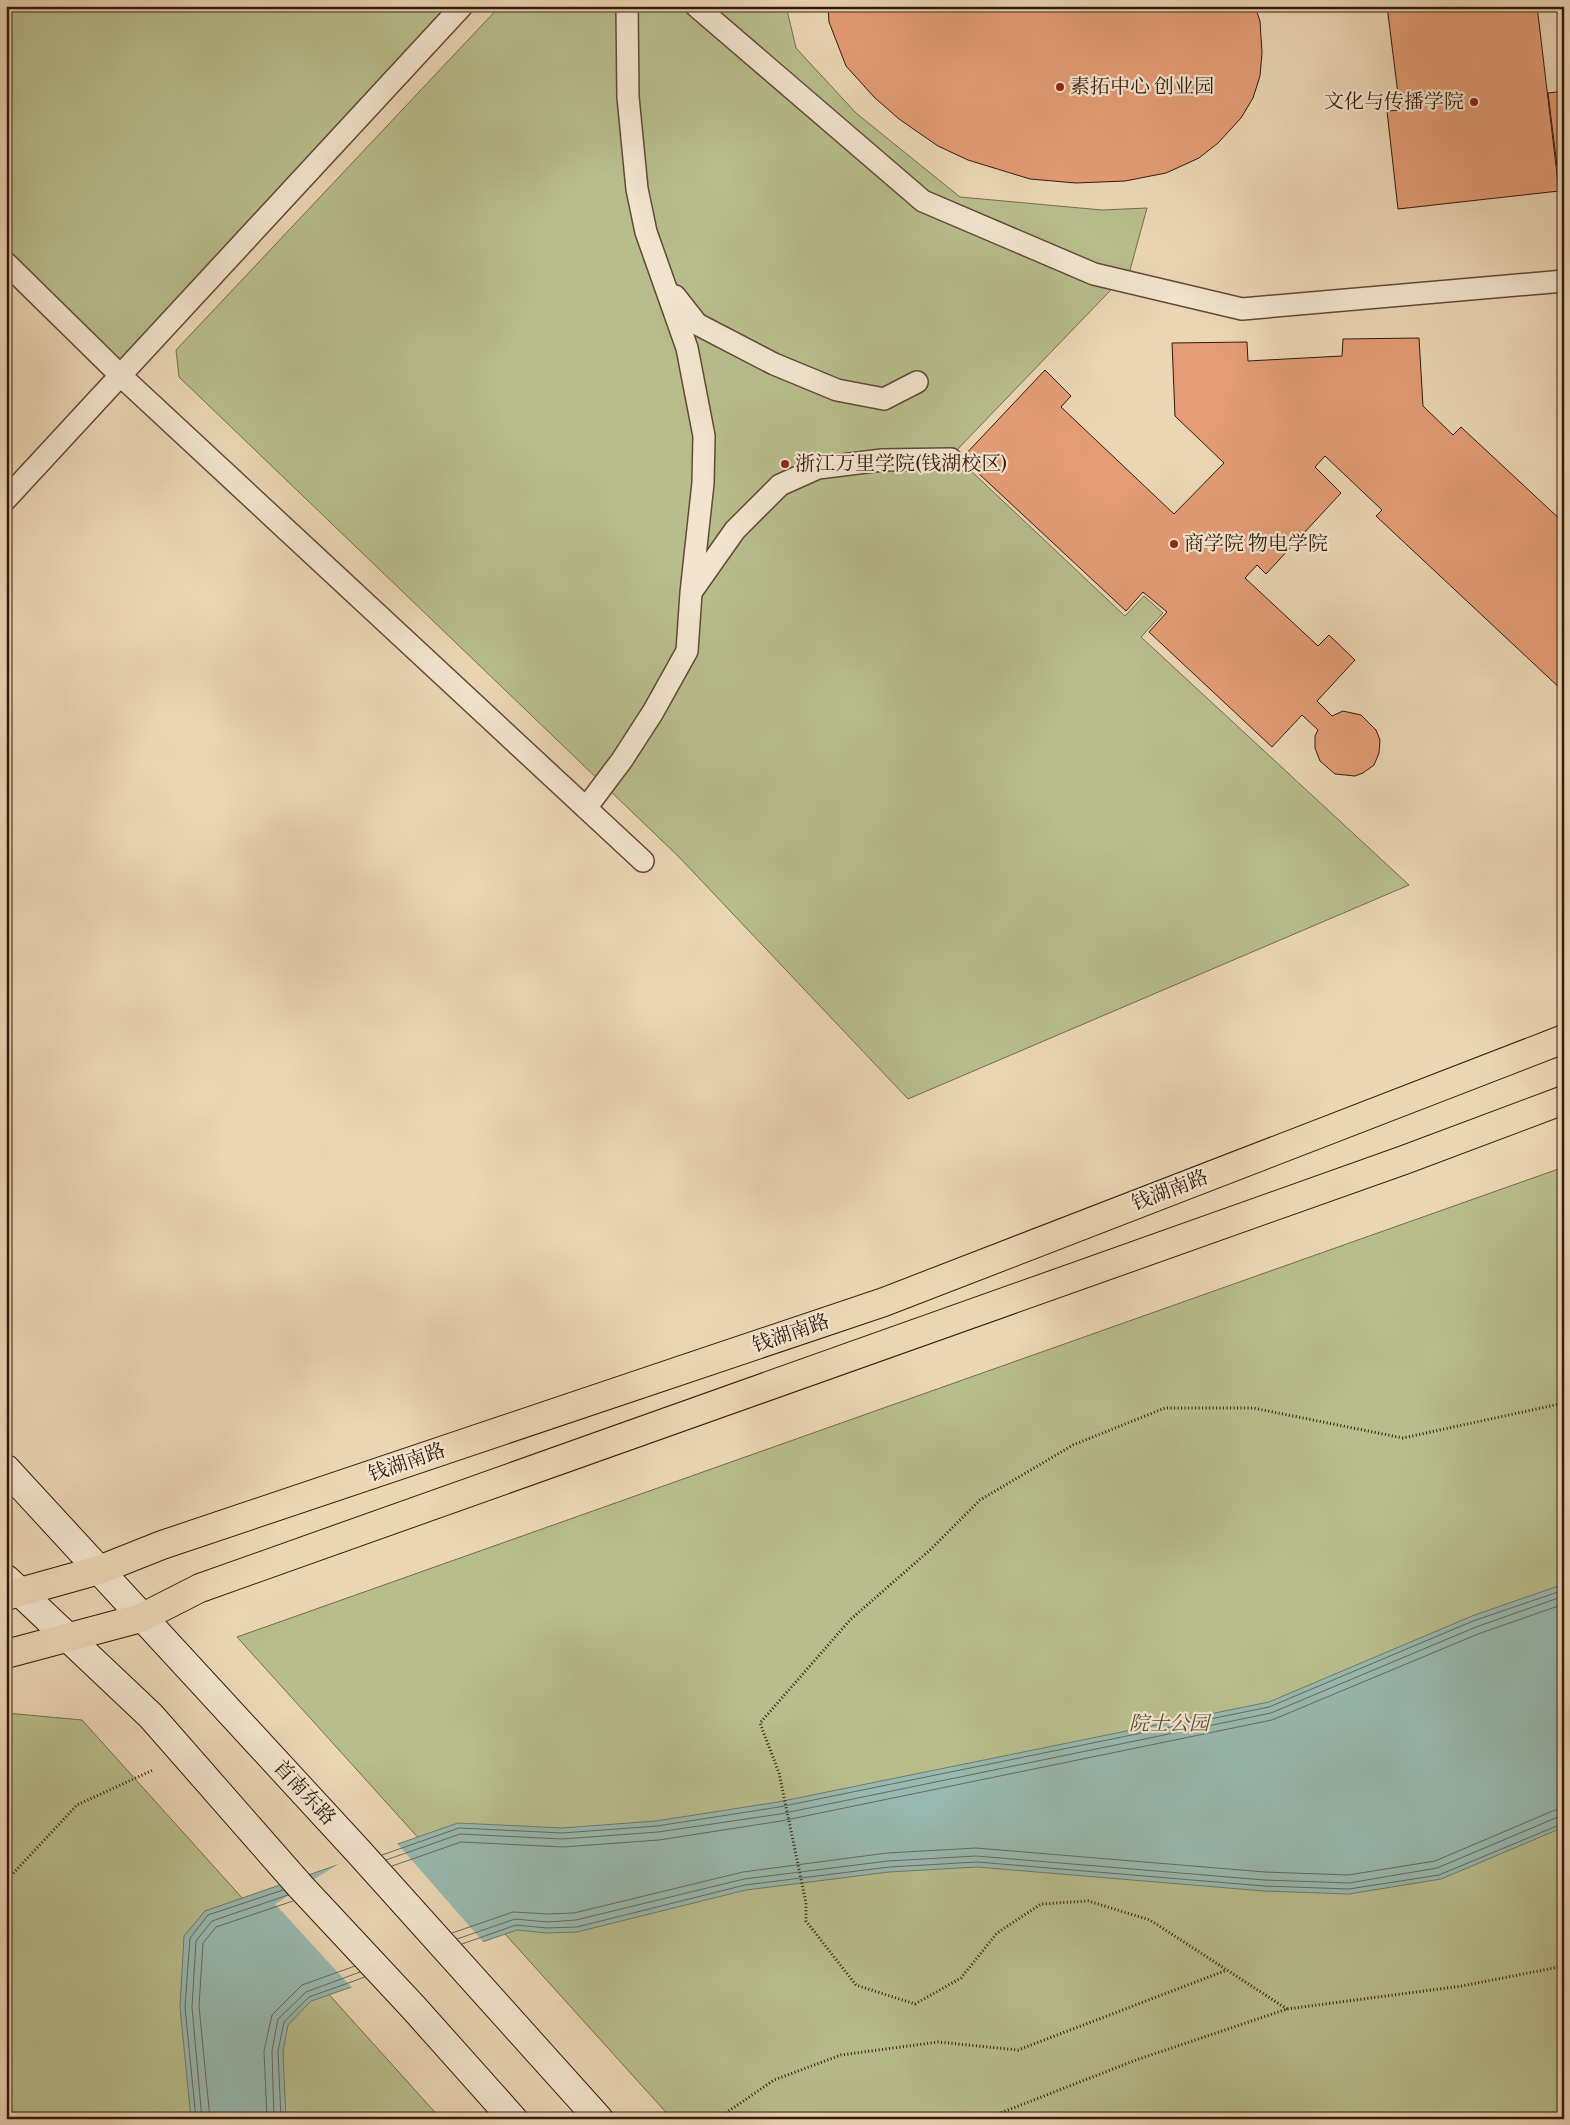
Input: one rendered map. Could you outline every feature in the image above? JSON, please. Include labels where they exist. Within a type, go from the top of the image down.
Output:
[{"type":"main road","name":"钱湖南路","points":[[10,1589],[98,1570],[171,1542],[884,1302],[1564,1039]]},
{"type":"main road","name":"钱湖南路","points":[[6,1654],[142,1618],[200,1588],[1395,1163],[1564,1100]]},
{"type":"main road","name":"首南东路","points":[[6,1469],[358,1851],[599,2119]]},
{"type":"main road","points":[[10,1589],[67,1638],[151,1716],[301,1887],[414,2008],[513,2119]]},
{"type":"lane","points":[[6,499],[462,6]]},
{"type":"lane","points":[[586,808],[622,760],[653,712],[687,651],[691,593],[703,483],[704,436],[687,348],[646,232],[637,189],[628,98],[627,6]]},
{"type":"lane","points":[[696,6],[923,202],[1094,274],[1242,309],[1564,281]]},
{"type":"lane","points":[[6,263],[121,376],[643,861]]},
{"type":"lane","points":[[662,280],[697,324],[774,364],[837,390],[884,399],[917,382]]},
{"type":"lane","points":[[691,593],[735,530],[780,484],[818,468],[882,460],[951,458]]},
{"type":"path","points":[[1287,2009],[1150,1920],[1088,1900],[1041,1904],[997,1933],[961,1978],[915,2004],[856,1985],[806,1921],[806,1904],[779,1773],[760,1723],[850,1620],[930,1550],[980,1500],[1073,1445],[1165,1408],[1253,1408],[1402,1438],[1564,1403]]},
{"type":"path","points":[[6,1881],[77,1805],[185,1756]]},
{"type":"path","points":[[985,2119],[1136,2060],[1287,2009],[1462,1986],[1564,1966]]},
{"type":"path","points":[[717,2119],[774,2080],[841,2055],[938,2042],[1018,2050],[1228,1970]]},
{"type":"green space","points":[[6,6],[462,6],[121,376],[6,263]]},
{"type":"green space","points":[[500,6],[786,6],[796,48],[856,113],[960,197],[1102,210],[1147,208],[1130,270],[953,454],[1125,616],[1144,596],[1163,613],[1141,637],[1409,885],[908,1099],[679,857],[179,377],[176,350]]},
{"type":"green space","name":"院士公园","points":[[1564,1167],[1564,2119],[672,2119],[237,1637]]},
{"type":"green space","points":[[6,1713],[82,1720],[441,2119],[6,2119]]},
{"type":"water","points":[[1564,1584],[1564,1827],[1441,1879],[1349,1894],[1264,1891],[977,1867],[889,1872],[746,1890],[577,1932],[547,1933],[517,1930],[311,2001],[288,2025],[283,2051],[286,2119],[191,2119],[180,2007],[184,1936],[205,1911],[458,1823],[562,1828],[656,1821],[778,1802],[1269,1702],[1472,1616]]},
{"type":"pier","points":[[396,1842],[485,1944],[353,1989],[275,1904],[343,1861]]},
{"type":"building","name":"素拓中心 创业园","points":[[828,6],[1255,6],[1260,21],[1262,53],[1260,76],[1253,98],[1241,118],[1218,143],[1199,158],[1166,173],[1125,181],[1076,183],[1030,179],[968,160],[938,146],[899,119],[874,97],[846,66],[829,22]]},
{"type":"building","name":"文化与传播学院","points":[[1387,6],[1537,6],[1559,191],[1398,209],[1387,111],[1400,110]]},
{"type":"building","points":[[1564,91],[1564,165],[1557,166],[1548,93]]},
{"type":"building","name":"商学院 物电学院","points":[[1419,338],[1423,406],[1453,435],[1461,427],[1564,523],[1564,692],[1376,516],[1382,510],[1325,456],[1315,467],[1341,493],[1266,574],[1257,565],[1245,578],[1318,646],[1329,635],[1355,660],[1317,701],[1332,716],[1343,711],[1361,715],[1376,730],[1380,740],[1379,753],[1374,765],[1355,776],[1335,774],[1320,761],[1315,748],[1315,736],[1318,730],[1302,715],[1272,747],[1149,632],[1167,612],[1143,592],[1126,611],[962,458],[1045,370],[1071,396],[1061,407],[1174,514],[1224,463],[1175,416],[1172,343],[1247,342],[1248,361],[1342,356],[1343,339]]},
{"type":"place","name":"素拓中心 创业园","points":[[1060,87]]},
{"type":"place","name":"文化与传播学院","points":[[1474,102]]},
{"type":"place","name":"浙江万里学院(钱湖校区)","points":[[785,464]]},
{"type":"place","name":"商学院 物电学院","points":[[1174,544]]}]
